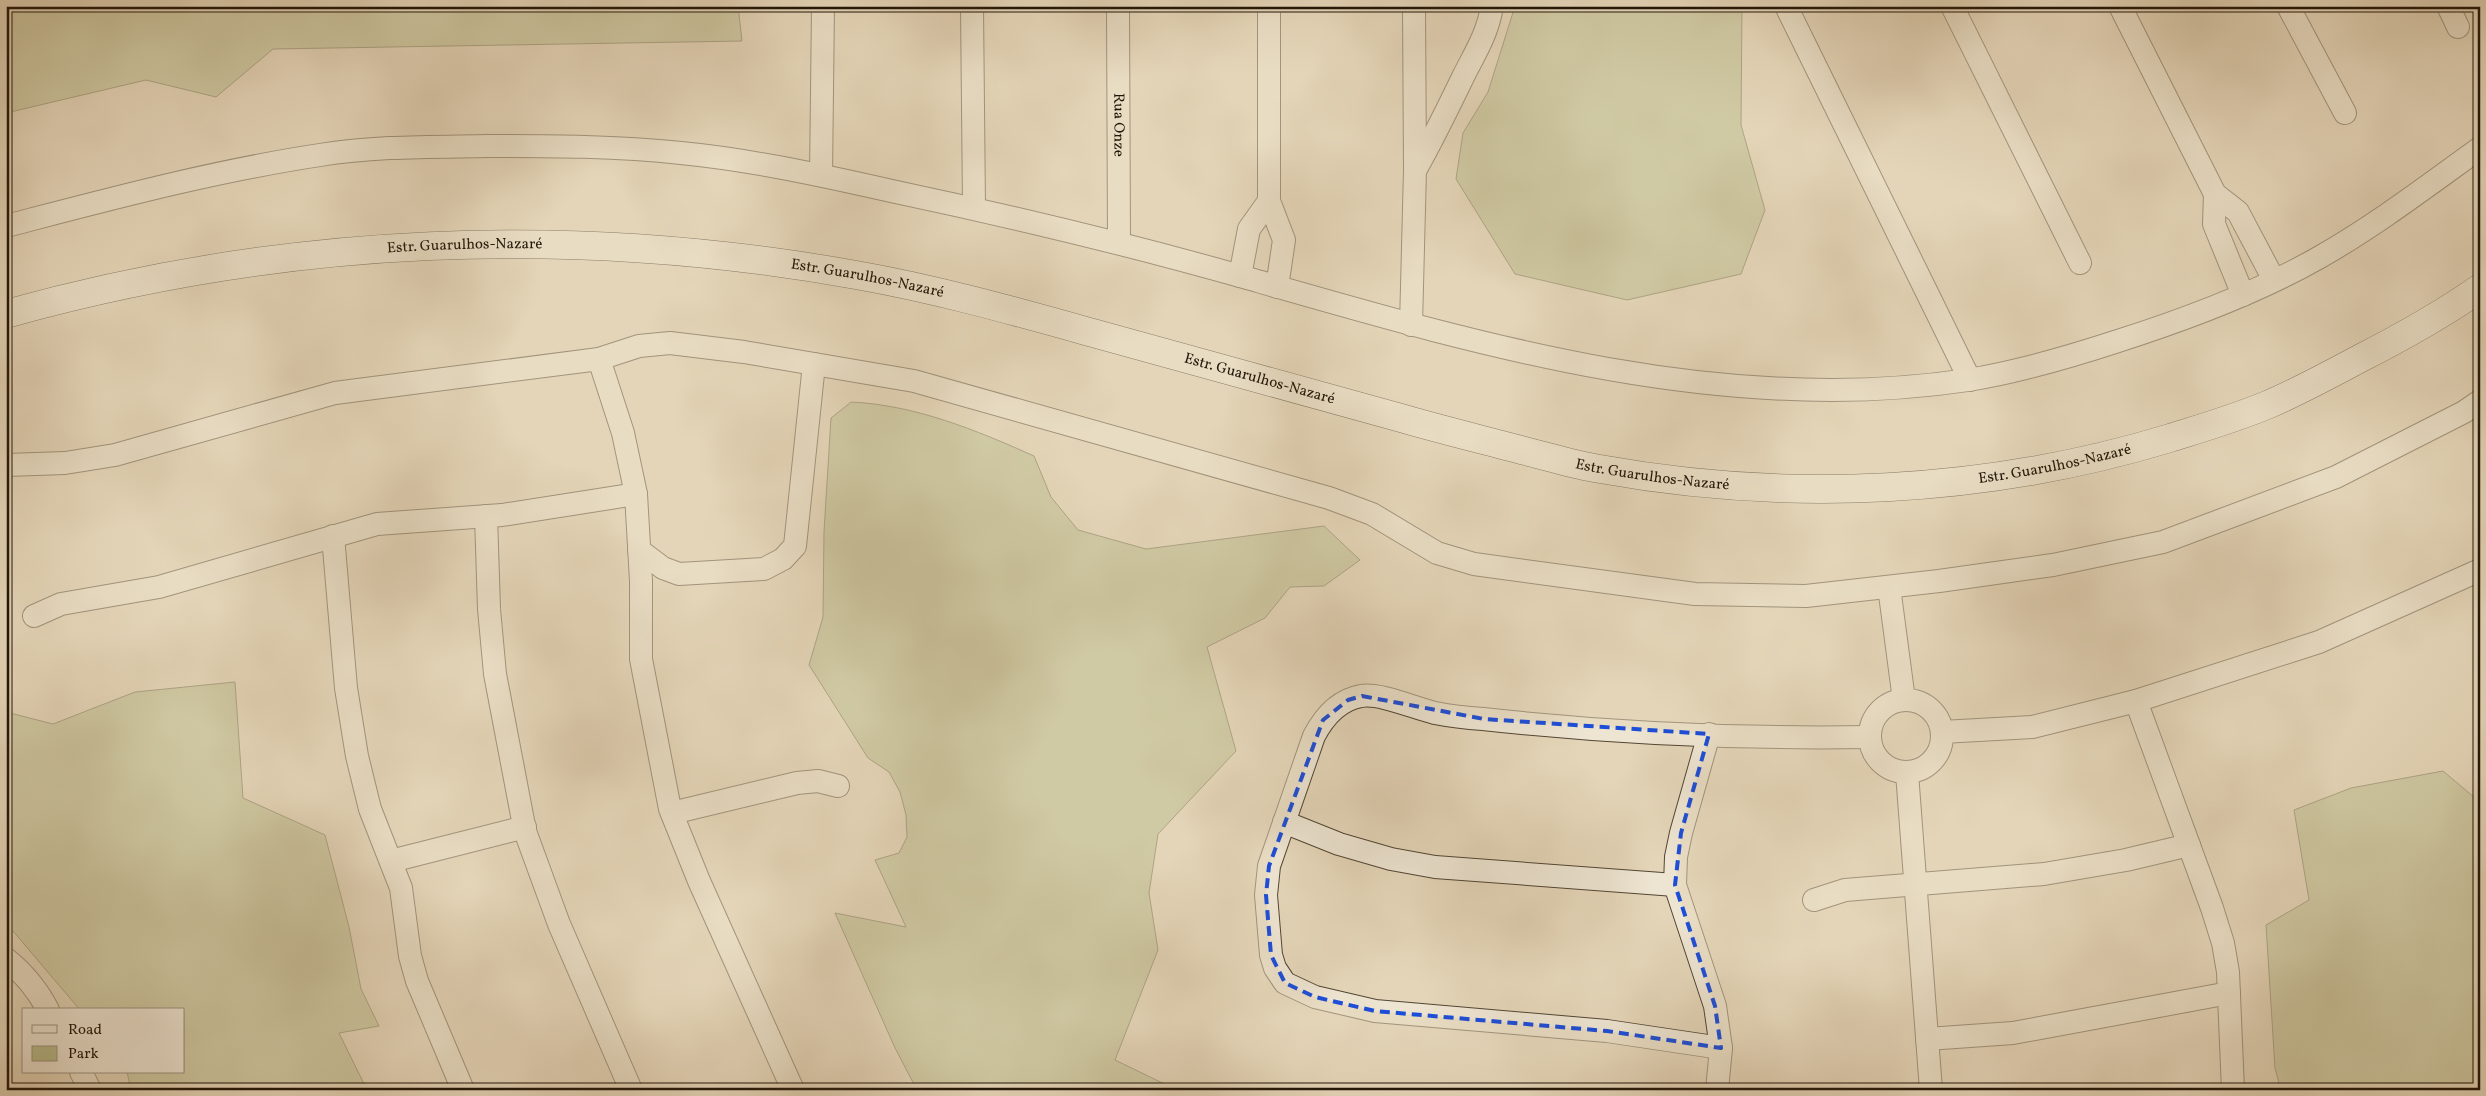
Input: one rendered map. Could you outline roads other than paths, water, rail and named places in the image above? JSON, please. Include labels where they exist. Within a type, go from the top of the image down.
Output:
[{"type":"main road","name":"Estr. Guarulhos-Nazaré","points":[[6,314],[53,300],[161,277],[284,258],[389,246],[520,244],[644,248],[737,256],[861,275],[978,301],[1448,431],[1596,469],[1699,483],[1761,488],[1822,489],[1929,485],[2014,476],[2145,446],[2266,405],[2401,338],[2480,288]]},
{"type":"street","points":[[821,176],[823,6]]},
{"type":"street","points":[[972,6],[974,208]]},
{"type":"street","name":"Rua Onze","points":[[1118,6],[1119,243]]},
{"type":"street","points":[[1269,6],[1268,201],[1284,240],[1277,287]]},
{"type":"street","points":[[1411,325],[1415,170],[1414,6]]},
{"type":"street","points":[[1415,170],[1444,119],[1478,49],[1489,23],[1492,6]]},
{"type":"street","points":[[1786,6],[1970,380]]},
{"type":"street","points":[[1952,6],[2080,263]]},
{"type":"street","points":[[2120,6],[2215,194],[2238,212],[2274,280]]},
{"type":"street","points":[[2288,6],[2345,113]]},
{"type":"street","points":[[2448,6],[2458,27]]},
{"type":"street","points":[[6,226],[194,177],[328,154],[433,146],[631,148],[687,153],[821,176],[974,208],[1119,243],[1411,325],[1594,367],[1675,381],[1774,388],[1873,389],[1970,380],[2060,360],[2151,330],[2243,294],[2317,259],[2384,218],[2480,148]]},
{"type":"street","points":[[2215,194],[2214,224],[2243,294]]},
{"type":"street","points":[[1240,276],[1249,230],[1268,201]]},
{"type":"street","points":[[6,465],[65,463],[115,455],[335,393],[599,359],[640,346],[670,343],[914,381],[1329,498],[1372,514],[1438,552],[1474,564],[1695,594],[1806,596],[2054,565],[2163,542],[2336,477],[2464,412],[2480,401]]},
{"type":"street","points":[[599,359],[623,432],[636,494],[641,659],[655,738],[672,814],[699,881],[793,1090]]},
{"type":"street","points":[[639,550],[663,568],[679,574],[764,569],[783,559],[794,546],[814,364]]},
{"type":"street","points":[[34,616],[61,604],[159,587],[377,524],[486,516],[636,494]]},
{"type":"street","points":[[486,516],[489,609],[495,674],[524,826],[538,872],[559,924],[631,1090]]},
{"type":"street","points":[[333,536],[346,688],[357,756],[370,809],[401,888],[410,956],[417,981],[463,1090]]},
{"type":"street","points":[[1942,732],[2032,727],[2136,701],[2319,642],[2480,570]]},
{"type":"street","points":[[1889,587],[1904,700]]},
{"type":"street","points":[[1721,1048],[1607,1031],[1376,1011],[1297,990],[1285,983],[1275,968],[1271,956],[1266,895],[1269,866],[1323,720],[1348,700],[1362,696],[1379,698],[1436,713],[1484,720],[1709,734],[1869,737]]},
{"type":"street","points":[[1904,700],[1924,705],[1939,721],[1942,732],[1942,742],[1933,760],[1916,771],[1907,773],[1895,772],[1885,766],[1871,748],[1869,737],[1870,726],[1883,708],[1904,700]]},
{"type":"street","points":[[2136,701],[2223,943],[2229,993],[2233,1090]]},
{"type":"street","points":[[1709,734],[1679,841],[1676,858],[1676,885],[1715,1006],[1721,1048],[1717,1090]]},
{"type":"street","points":[[1907,773],[1931,1090]]},
{"type":"street","points":[[672,814],[797,783],[818,781],[838,786]]},
{"type":"street","points":[[1284,822],[1339,844],[1391,859],[1435,867],[1676,885]]},
{"type":"street","points":[[391,861],[524,826]]},
{"type":"street","points":[[1814,900],[1845,890],[1916,886],[2044,874],[2126,860],[2189,845]]},
{"type":"street","points":[[6,959],[22,971],[37,990],[47,1008]]},
{"type":"street","points":[[1927,1039],[2013,1033],[2229,993]]},
{"type":"street","points":[[82,1074],[90,1090]]}]
